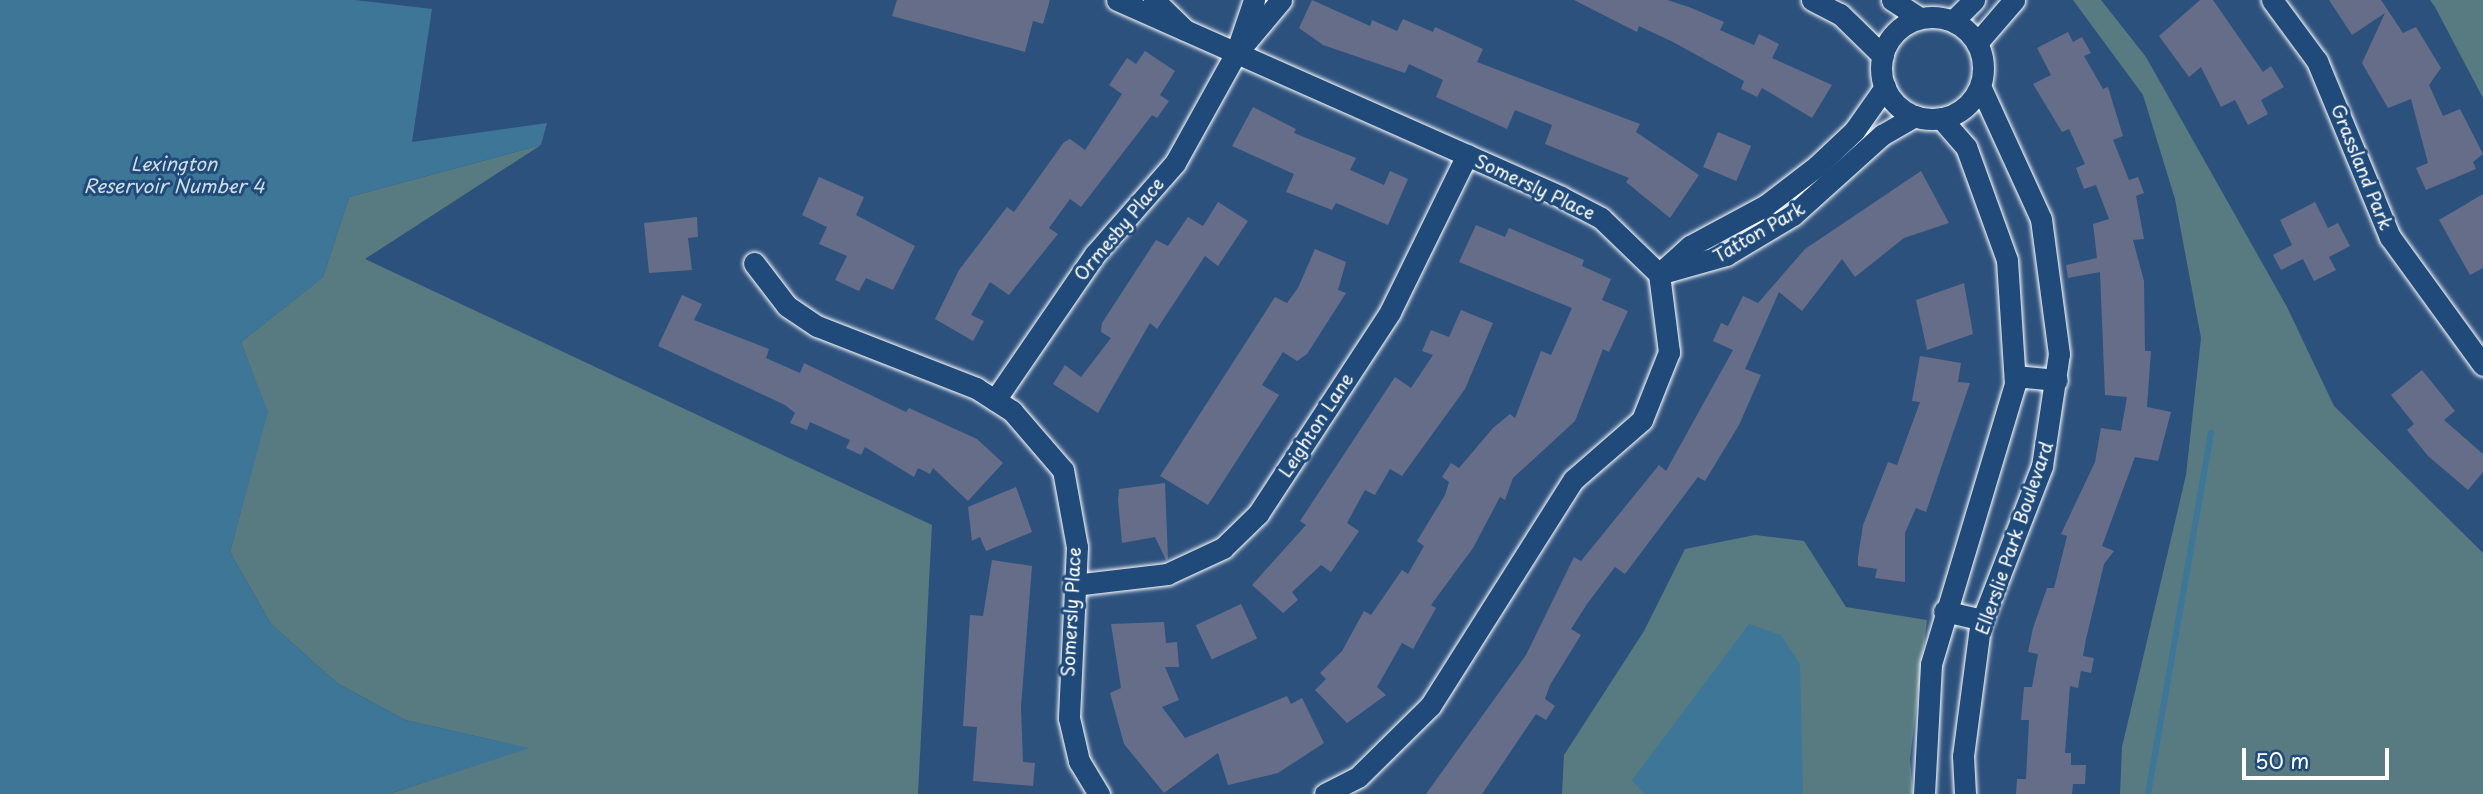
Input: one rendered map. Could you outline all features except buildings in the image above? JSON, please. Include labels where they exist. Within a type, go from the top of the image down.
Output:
[{"type":"street","name":"Somersly Place","points":[[1117,0],[1467,155],[1601,218],[1660,274]]},
{"type":"street","name":"Somersly Place","points":[[1154,0],[1185,30]]},
{"type":"street","name":"Ormesby Place","points":[[995,400],[1095,254],[1175,163],[1236,53],[1254,0]]},
{"type":"street","name":"Ormesby Place","points":[[1236,53],[1281,0]]},
{"type":"street","points":[[1812,0],[1840,14],[1883,56]]},
{"type":"street","points":[[1892,0],[1920,18],[1953,21],[1977,43],[1980,86],[1971,101],[1941,118],[1915,116],[1885,88],[1883,56],[1896,32],[1920,18]]},
{"type":"street","points":[[1953,21],[1974,0]]},
{"type":"street","points":[[1977,43],[2014,0]]},
{"type":"street","name":"Grassland Park","points":[[2272,0],[2317,61],[2389,237],[2483,365]]},
{"type":"street","name":"Ellerslie Park Boulevard","points":[[1965,794],[1964,756],[1983,620],[2042,466],[2057,380],[2057,310],[2041,219],[1980,86]]},
{"type":"street","name":"Tatton Park","points":[[1660,274],[1690,246],[1766,205],[1808,174],[1854,131],[1885,88]]},
{"type":"street","name":"Tatton Park","points":[[1660,274],[1726,255],[1793,215],[1882,135],[1915,116]]},
{"type":"street","points":[[1924,794],[1931,664],[1944,611],[2000,442],[2015,376],[2007,260],[1992,205],[1966,148],[1941,118]]},
{"type":"street","name":"Leighton Lane","points":[[1074,585],[1167,574],[1223,548],[1258,514],[1390,312],[1467,155]]},
{"type":"street","name":"Somersly Place","points":[[754,263],[788,306],[817,326],[995,400],[1032,432],[1063,470],[1077,547],[1069,718],[1079,761],[1099,794]]},
{"type":"street","points":[[1325,794],[1366,770],[1430,706],[1573,480],[1642,420],[1669,352],[1660,274]]},
{"type":"street","points":[[2015,376],[2057,380]]},
{"type":"street","points":[[1944,611],[1983,620]]},
{"type":"green space","points":[[2073,0],[2101,0],[2146,57],[2287,307],[2334,406],[2483,553],[2483,794],[2120,794],[2122,747],[2186,475],[2201,338],[2175,199],[2143,95]]},
{"type":"green space","points":[[2430,0],[2483,0],[2483,98],[2435,7]]},
{"type":"green space","points":[[541,145],[365,259],[932,525],[918,794],[389,794],[527,748],[405,720],[337,683],[271,624],[230,552],[267,412],[241,342],[323,277],[349,197]]},
{"type":"green space","points":[[1755,535],[1804,541],[1846,607],[1927,620],[1910,759],[1913,794],[1562,794],[1564,755],[1644,631],[1685,549]]},
{"type":"water","name":"Lexington Reservoir Number 4","points":[[0,0],[355,0],[432,9],[412,142],[547,123],[541,145],[349,197],[323,277],[241,342],[268,412],[230,552],[271,624],[337,683],[405,720],[529,748],[389,794],[0,794]]},
{"type":"water","points":[[1749,624],[1781,635],[1800,664],[1803,794],[1644,794],[1632,780]]},
{"type":"waterway","points":[[2148,794],[2211,432]]}]
